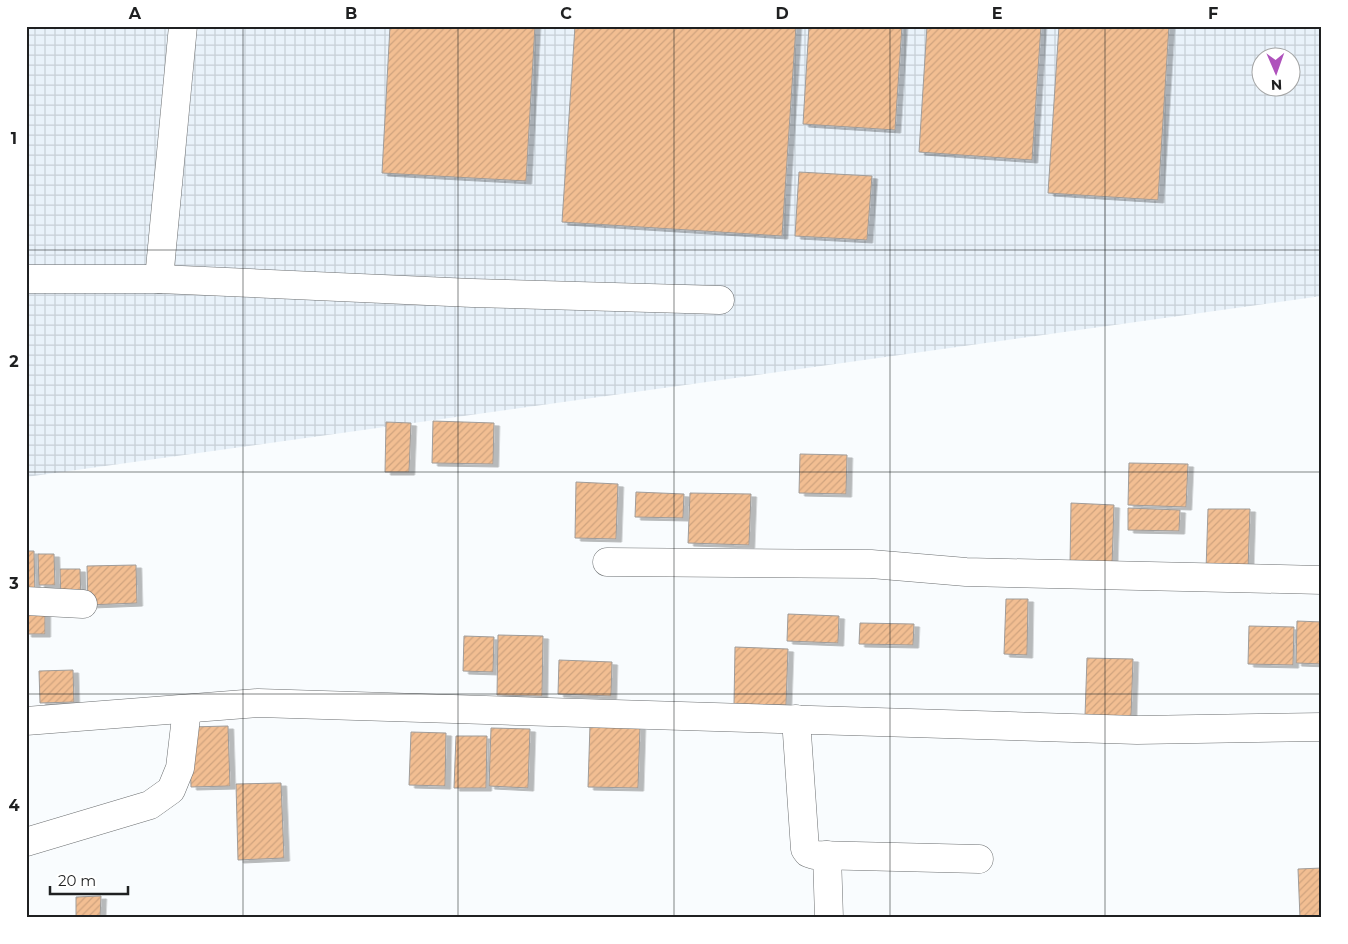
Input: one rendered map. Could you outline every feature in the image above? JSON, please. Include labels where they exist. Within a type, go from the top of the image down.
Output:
[{"type":"street","points":[[159,279],[183,26]]},
{"type":"street","points":[[26,279],[159,279],[472,293],[720,300]]},
{"type":"street","points":[[607,562],[872,564],[966,572],[1322,580]]},
{"type":"street","points":[[26,601],[83,604]]},
{"type":"street","points":[[26,722],[258,703],[1137,730],[1322,727]]},
{"type":"street","points":[[26,842],[150,805],[171,790],[180,768],[187,709]]},
{"type":"street","points":[[796,720],[805,849],[808,853],[814,855],[979,859]]},
{"type":"street","points":[[827,855],[829,918]]},
{"type":"shaded area","points":[[26,26],[1322,26],[1322,296],[26,477]]},
{"type":"building","points":[[390,26],[535,26],[526,181],[382,173]]},
{"type":"building","points":[[575,26],[796,26],[782,236],[562,222]]},
{"type":"building","points":[[809,26],[902,26],[895,130],[803,124]]},
{"type":"building","points":[[927,26],[1041,26],[1032,160],[919,152]]},
{"type":"building","points":[[1059,26],[1169,26],[1158,200],[1048,193]]},
{"type":"building","points":[[799,172],[872,176],[867,240],[795,236]]},
{"type":"building","points":[[433,421],[494,423],[493,464],[432,463]]},
{"type":"building","points":[[386,422],[411,423],[409,472],[385,472]]},
{"type":"building","points":[[800,454],[847,455],[846,494],[799,493]]},
{"type":"building","points":[[1129,463],[1188,464],[1186,507],[1128,505]]},
{"type":"building","points":[[576,482],[618,484],[616,539],[575,538]]},
{"type":"building","points":[[636,492],[684,494],[683,518],[635,517]]},
{"type":"building","points":[[690,493],[751,494],[749,545],[688,543]]},
{"type":"building","points":[[1071,503],[1114,505],[1112,566],[1070,565]]},
{"type":"building","points":[[1128,508],[1180,510],[1179,531],[1128,530]]},
{"type":"building","points":[[1208,509],[1250,509],[1248,571],[1206,570]]},
{"type":"building","points":[[26,551],[34,551],[35,596],[26,596]]},
{"type":"building","points":[[38,554],[54,554],[55,585],[39,585]]},
{"type":"building","points":[[136,565],[137,603],[88,605],[87,566]]},
{"type":"building","points":[[60,569],[80,569],[81,601],[61,601]]},
{"type":"building","points":[[1006,599],[1028,599],[1027,655],[1004,654]]},
{"type":"building","points":[[45,606],[45,634],[26,634],[26,607]]},
{"type":"building","points":[[788,614],[839,616],[838,643],[787,641]]},
{"type":"building","points":[[1297,621],[1322,622],[1322,664],[1296,663]]},
{"type":"building","points":[[860,623],[914,624],[913,645],[859,644]]},
{"type":"building","points":[[1249,626],[1294,627],[1293,665],[1248,664]]},
{"type":"building","points":[[498,635],[543,636],[542,696],[497,695]]},
{"type":"building","points":[[464,636],[494,637],[493,672],[463,671]]},
{"type":"building","points":[[735,647],[788,649],[786,705],[734,704]]},
{"type":"building","points":[[1087,658],[1133,659],[1131,717],[1085,716]]},
{"type":"building","points":[[559,660],[612,662],[611,696],[558,694]]},
{"type":"building","points":[[73,670],[74,702],[40,703],[39,671]]},
{"type":"building","points":[[590,725],[640,727],[638,788],[588,787]]},
{"type":"building","points":[[228,726],[230,786],[191,787],[189,727]]},
{"type":"building","points":[[491,728],[530,729],[528,788],[489,786]]},
{"type":"building","points":[[411,732],[446,733],[445,786],[409,785]]},
{"type":"building","points":[[456,736],[487,736],[486,788],[454,788]]},
{"type":"building","points":[[281,783],[284,858],[238,860],[236,784]]},
{"type":"building","points":[[1322,868],[1322,918],[1300,918],[1298,869]]},
{"type":"building","points":[[101,896],[100,918],[76,918],[76,897]]}]
